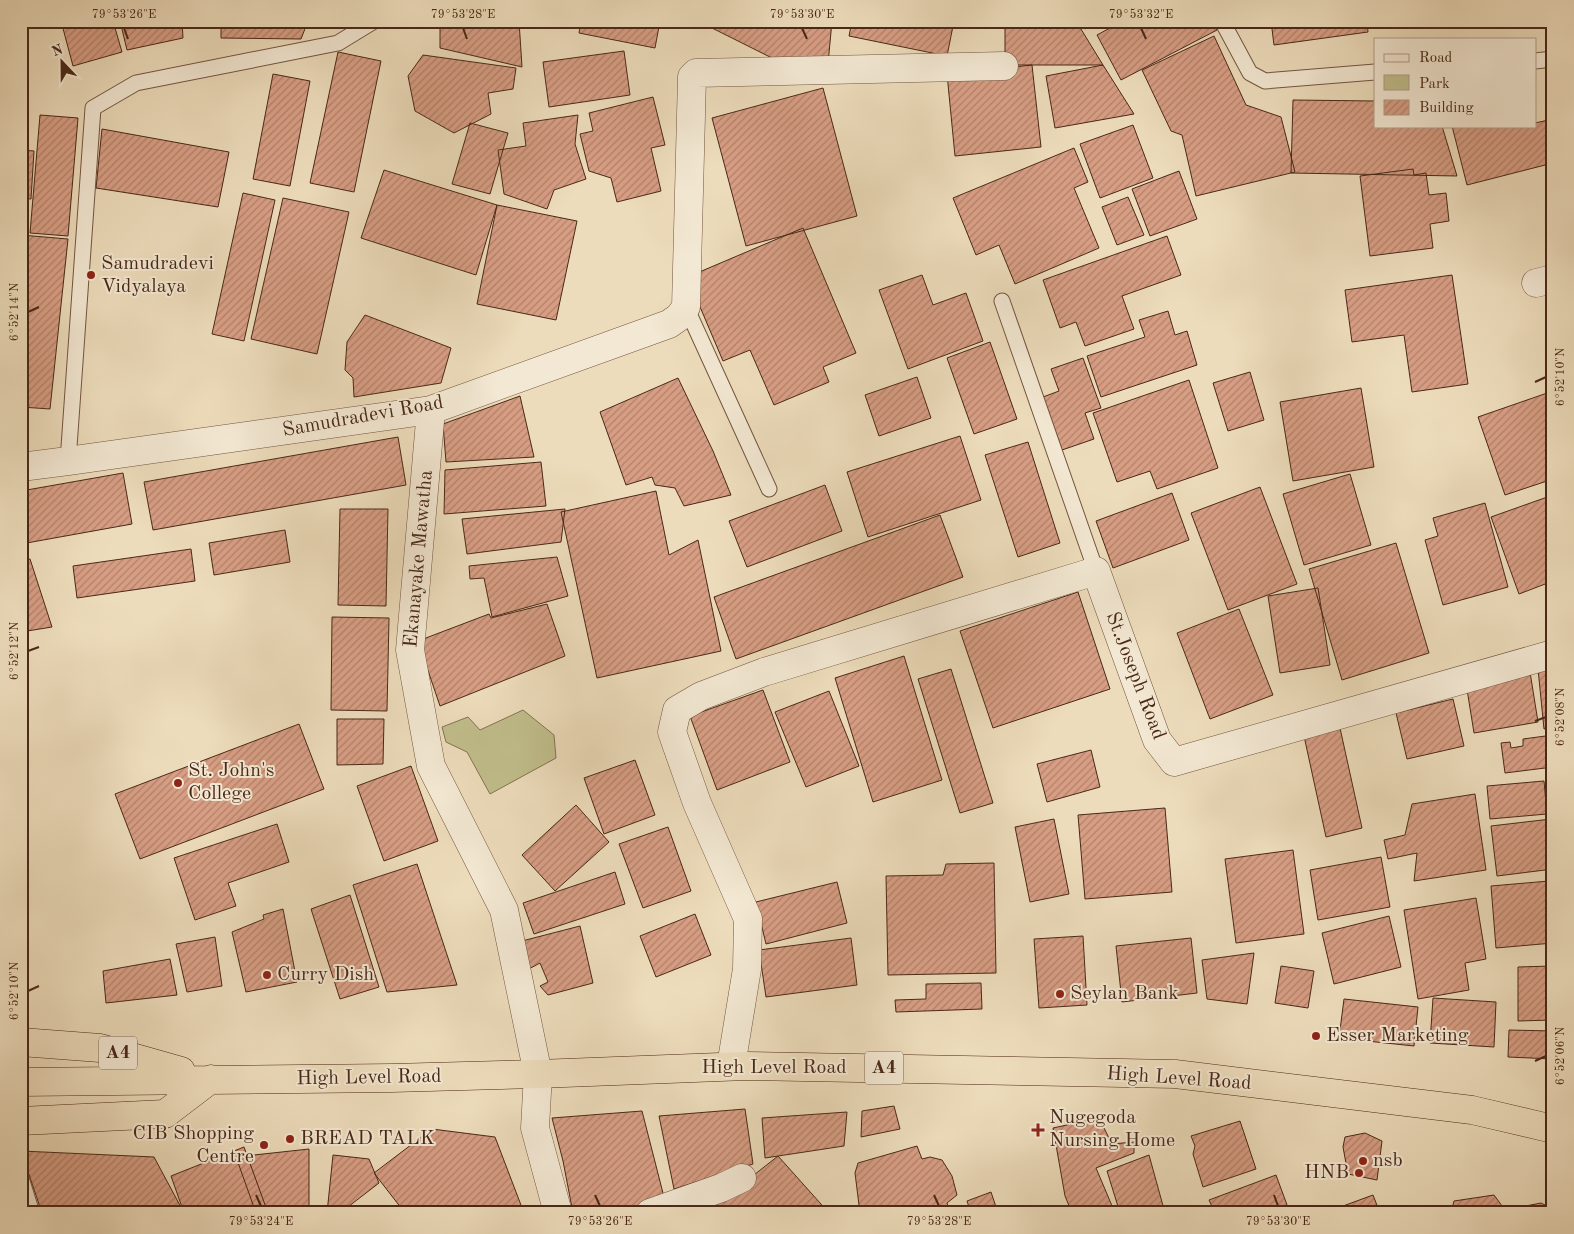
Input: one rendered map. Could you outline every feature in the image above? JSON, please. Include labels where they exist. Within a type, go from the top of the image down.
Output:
[{"type":"highway","name":"A4","points":[[21,1042],[100,1048],[211,1079]]},
{"type":"highway","name":"High Level Road","points":[[21,1082],[392,1078],[731,1066],[1174,1074],[1472,1110],[1553,1129]]},
{"type":"highway","points":[[21,1121],[165,1114],[211,1079]]},
{"type":"street","points":[[686,307],[692,77],[696,73],[1004,66]]},
{"type":"street","name":"Samudradevi Road","points":[[21,466],[431,410],[669,324],[679,317],[686,307]]},
{"type":"street","name":"Ekanayake Mawatha","points":[[431,410],[410,650],[431,766],[504,910],[538,1074],[535,1128],[558,1213]]},
{"type":"street","points":[[731,1066],[747,969],[748,919],[697,803],[672,732],[677,710],[701,696],[764,672],[1096,571]]},
{"type":"street","name":"St.Joseph Road","points":[[1096,571],[1157,740],[1174,762],[1553,654]]},
{"type":"street","points":[[650,1213],[721,1188],[742,1178]]},
{"type":"lane","points":[[68,461],[93,108],[136,83],[338,43],[374,21]]},
{"type":"lane","points":[[1222,21],[1250,73],[1265,80],[1374,72]]},
{"type":"lane","points":[[1536,61],[1553,59]]},
{"type":"lane","points":[[1002,301],[1096,571]]},
{"type":"lane","points":[[686,307],[769,489]]},
{"type":"lane","points":[[21,1178],[32,1213]]},
{"type":"green space","points":[[523,710],[554,735],[556,758],[490,794],[467,752],[446,742],[442,727],[468,717],[480,730]]},
{"type":"building","points":[[61,21],[113,21],[122,52],[73,66]]},
{"type":"building","points":[[120,21],[182,21],[183,38],[127,50]]},
{"type":"building","points":[[221,21],[308,21],[301,39],[221,38]]},
{"type":"building","points":[[440,21],[519,21],[522,67],[440,48]]},
{"type":"building","points":[[581,21],[660,21],[655,48],[579,33]]},
{"type":"building","points":[[713,21],[832,21],[828,64],[772,58],[712,28]]},
{"type":"building","points":[[852,21],[954,21],[947,56],[849,36]]},
{"type":"building","points":[[997,21],[1076,21],[1103,65],[1005,65],[1005,24]]},
{"type":"building","points":[[1081,21],[1099,21],[1085,29]]},
{"type":"building","points":[[1123,21],[1213,21],[1217,30],[1121,80],[1097,35]]},
{"type":"building","points":[[1271,21],[1367,21],[1368,32],[1274,45]]},
{"type":"building","points":[[1481,21],[1553,21],[1553,22],[1481,25]]},
{"type":"building","points":[[1214,36],[1246,105],[1281,117],[1295,172],[1196,196],[1182,135],[1171,131],[1142,70]]},
{"type":"building","points":[[624,51],[630,95],[549,107],[543,62]]},
{"type":"building","points":[[338,52],[381,61],[354,192],[310,183]]},
{"type":"building","points":[[423,55],[516,68],[513,89],[488,93],[491,114],[454,133],[415,111],[408,76]]},
{"type":"building","points":[[1032,65],[1041,147],[955,156],[947,74]]},
{"type":"building","points":[[1103,65],[1134,114],[1055,128],[1046,76]]},
{"type":"building","points":[[273,74],[310,81],[290,186],[253,179]]},
{"type":"building","points":[[823,88],[857,216],[746,246],[712,118]]},
{"type":"building","points":[[653,97],[665,145],[651,148],[661,191],[617,202],[611,178],[589,171],[580,134],[593,131],[589,113]]},
{"type":"building","points":[[1293,100],[1374,101],[1374,128],[1443,128],[1457,176],[1291,173]]},
{"type":"building","points":[[40,115],[78,118],[68,236],[30,233]]},
{"type":"building","points":[[578,115],[575,144],[586,179],[554,190],[547,209],[504,194],[498,150],[526,146],[523,123]]},
{"type":"building","points":[[1553,119],[1553,163],[1467,185],[1453,128],[1536,128],[1536,123]]},
{"type":"building","points":[[470,123],[508,133],[490,194],[452,184]]},
{"type":"building","points":[[1133,125],[1153,178],[1100,198],[1080,144]]},
{"type":"building","points":[[102,129],[229,152],[218,207],[96,188]]},
{"type":"building","points":[[1074,148],[1088,182],[1074,188],[1099,248],[1015,284],[999,245],[976,255],[953,198]]},
{"type":"building","points":[[21,150],[34,151],[31,199],[21,198]]},
{"type":"building","points":[[1413,169],[1414,175],[1426,173],[1429,195],[1446,193],[1449,221],[1430,224],[1433,248],[1370,256],[1360,176]]},
{"type":"building","points":[[384,170],[497,205],[476,275],[361,238]]},
{"type":"building","points":[[1179,171],[1197,219],[1150,236],[1132,189]]},
{"type":"building","points":[[243,193],[275,200],[244,341],[212,334]]},
{"type":"building","points":[[1128,197],[1144,235],[1117,245],[1102,207]]},
{"type":"building","points":[[283,198],[349,212],[317,354],[251,339]]},
{"type":"building","points":[[497,205],[577,221],[556,320],[477,304]]},
{"type":"building","points":[[803,228],[856,353],[823,367],[829,382],[774,405],[750,350],[723,361],[689,281],[697,273]]},
{"type":"building","points":[[21,235],[68,239],[50,409],[21,407]]},
{"type":"building","points":[[1167,236],[1181,275],[1122,296],[1134,329],[1085,346],[1076,322],[1060,328],[1043,280]]},
{"type":"building","points":[[922,275],[933,305],[966,293],[983,341],[908,369],[879,290]]},
{"type":"building","points":[[1452,275],[1468,384],[1412,392],[1404,335],[1352,342],[1345,290]]},
{"type":"building","points":[[1168,311],[1175,335],[1187,331],[1197,365],[1101,397],[1087,356],[1145,337],[1139,320]]},
{"type":"building","points":[[365,315],[451,348],[441,383],[354,397],[353,378],[345,370],[347,342]]},
{"type":"building","points":[[990,342],[1017,419],[974,434],[947,358]]},
{"type":"building","points":[[1083,358],[1101,408],[1085,413],[1094,439],[1062,450],[1043,397],[1059,391],[1051,369]]},
{"type":"building","points":[[1250,372],[1264,420],[1228,431],[1213,383]]},
{"type":"building","points":[[917,377],[931,418],[879,436],[865,395]]},
{"type":"building","points":[[678,378],[713,451],[731,495],[684,506],[675,488],[655,485],[652,477],[626,485],[600,412]]},
{"type":"building","points":[[1189,380],[1218,468],[1157,489],[1150,471],[1117,482],[1093,413]]},
{"type":"building","points":[[1361,388],[1374,467],[1293,481],[1280,402]]},
{"type":"building","points":[[1553,391],[1553,479],[1505,495],[1478,417]]},
{"type":"building","points":[[520,396],[534,457],[446,462],[443,424]]},
{"type":"building","points":[[960,436],[981,500],[868,537],[847,472]]},
{"type":"building","points":[[398,437],[406,485],[153,530],[144,482]]},
{"type":"building","points":[[1028,442],[1060,543],[1018,557],[985,455]]},
{"type":"building","points":[[541,462],[546,506],[444,514],[445,470]]},
{"type":"building","points":[[123,473],[132,524],[21,544],[21,491]]},
{"type":"building","points":[[1350,474],[1371,545],[1304,565],[1283,494]]},
{"type":"building","points":[[825,485],[842,531],[747,567],[729,521]]},
{"type":"building","points":[[1260,487],[1297,584],[1228,610],[1191,513]]},
{"type":"building","points":[[656,491],[669,555],[698,540],[721,651],[597,678],[561,512]]},
{"type":"building","points":[[1172,493],[1189,540],[1113,568],[1096,521]]},
{"type":"building","points":[[1553,495],[1553,581],[1519,594],[1491,517]]},
{"type":"building","points":[[1485,503],[1508,587],[1443,605],[1425,540],[1438,536],[1433,518]]},
{"type":"building","points":[[340,509],[388,509],[386,606],[338,605]]},
{"type":"building","points":[[565,509],[561,542],[467,554],[462,519]]},
{"type":"building","points":[[940,515],[963,577],[736,659],[714,597]]},
{"type":"building","points":[[285,530],[290,562],[214,575],[209,543]]},
{"type":"building","points":[[1396,543],[1429,653],[1342,680],[1309,569]]},
{"type":"building","points":[[191,549],[195,581],[77,598],[73,566]]},
{"type":"building","points":[[557,557],[568,596],[492,617],[484,578],[470,579],[469,566]]},
{"type":"building","points":[[30,559],[52,627],[21,632],[21,560]]},
{"type":"building","points":[[1318,588],[1330,665],[1280,673],[1268,596]]},
{"type":"building","points":[[1078,592],[1110,689],[993,728],[960,631]]},
{"type":"building","points":[[547,604],[565,656],[440,706],[418,641],[489,614],[491,618]]},
{"type":"building","points":[[1239,609],[1273,695],[1210,719],[1177,633]]},
{"type":"building","points":[[332,617],[389,618],[387,711],[331,710]]},
{"type":"building","points":[[904,656],[942,780],[873,802],[835,678]]},
{"type":"building","points":[[1553,667],[1553,728],[1544,729],[1538,669]]},
{"type":"building","points":[[951,669],[993,803],[960,813],[918,679]]},
{"type":"building","points":[[1530,672],[1538,722],[1474,733],[1466,683]]},
{"type":"building","points":[[763,690],[790,762],[717,790],[690,716]]},
{"type":"building","points":[[829,691],[859,766],[806,787],[775,712]]},
{"type":"building","points":[[1453,699],[1464,746],[1407,759],[1396,713]]},
{"type":"building","points":[[337,719],[384,719],[383,764],[337,765]]},
{"type":"building","points":[[299,724],[324,789],[140,859],[115,794]]},
{"type":"building","points":[[1340,728],[1362,828],[1326,837],[1304,736]]},
{"type":"building","points":[[1553,735],[1553,767],[1505,773],[1501,743],[1510,742],[1511,748],[1523,746],[1523,739]]},
{"type":"building","points":[[1091,750],[1100,787],[1047,802],[1037,764]]},
{"type":"building","points":[[635,760],[655,815],[604,834],[584,778]]},
{"type":"building","points":[[411,766],[438,841],[384,861],[357,786]]},
{"type":"building","points":[[1544,781],[1547,814],[1490,819],[1487,786]]},
{"type":"building","points":[[1475,794],[1486,870],[1414,881],[1417,853],[1388,859],[1384,840],[1405,835],[1412,804]]},
{"type":"building","points":[[576,805],[609,842],[555,891],[522,855]]},
{"type":"building","points":[[1165,808],[1172,892],[1085,899],[1078,815]]},
{"type":"building","points":[[1054,819],[1069,894],[1030,902],[1015,827]]},
{"type":"building","points":[[1551,819],[1553,869],[1497,876],[1491,826]]},
{"type":"building","points":[[277,824],[289,862],[228,883],[236,906],[195,920],[174,858]]},
{"type":"building","points":[[668,827],[691,891],[643,908],[619,844]]},
{"type":"building","points":[[1293,850],[1304,934],[1236,943],[1225,859]]},
{"type":"building","points":[[1381,857],[1390,907],[1318,920],[1310,870]]},
{"type":"building","points":[[994,863],[996,973],[888,975],[886,876],[943,875],[946,864]]},
{"type":"building","points":[[417,864],[457,985],[387,992],[353,885]]},
{"type":"building","points":[[615,872],[625,904],[534,934],[523,903]]},
{"type":"building","points":[[1549,881],[1553,943],[1496,948],[1491,886]]},
{"type":"building","points":[[837,882],[847,923],[766,944],[756,902]]},
{"type":"building","points":[[350,895],[379,987],[340,999],[311,909]]},
{"type":"building","points":[[1476,898],[1486,959],[1465,963],[1469,990],[1418,999],[1404,910]]},
{"type":"building","points":[[283,909],[297,982],[246,992],[232,932],[264,919],[263,915]]},
{"type":"building","points":[[695,914],[711,955],[656,977],[640,936]]},
{"type":"building","points":[[1389,916],[1401,967],[1334,984],[1322,933]]},
{"type":"building","points":[[580,926],[593,983],[548,995],[540,986],[548,982],[540,963],[527,970],[522,941]]},
{"type":"building","points":[[1083,936],[1087,1005],[1039,1008],[1034,939]]},
{"type":"building","points":[[215,937],[222,986],[187,992],[176,944]]},
{"type":"building","points":[[851,938],[857,985],[766,997],[759,950]]},
{"type":"building","points":[[1191,938],[1197,993],[1122,1002],[1116,946]]},
{"type":"building","points":[[1254,953],[1247,1004],[1207,999],[1202,960]]},
{"type":"building","points":[[170,959],[177,995],[106,1003],[103,971]]},
{"type":"building","points":[[1281,966],[1314,971],[1308,1008],[1275,1003]]},
{"type":"building","points":[[1553,966],[1553,1020],[1518,1021],[1518,967]]},
{"type":"building","points":[[981,983],[982,1009],[896,1012],[895,1000],[926,999],[926,984]]},
{"type":"building","points":[[1433,998],[1496,1002],[1494,1047],[1430,1043]]},
{"type":"building","points":[[1344,999],[1418,1007],[1414,1046],[1339,1038]]},
{"type":"building","points":[[1509,1030],[1553,1031],[1553,1059],[1508,1057]]},
{"type":"building","points":[[894,1106],[900,1129],[861,1137],[862,1111]]},
{"type":"building","points":[[745,1109],[753,1164],[674,1189],[659,1116]]},
{"type":"building","points":[[642,1111],[665,1201],[616,1213],[573,1213],[552,1118]]},
{"type":"building","points":[[847,1112],[844,1146],[765,1158],[762,1118]]},
{"type":"building","points":[[1099,1118],[1112,1144],[1134,1142],[1134,1153],[1096,1168],[1115,1213],[1072,1213],[1065,1196],[1053,1128]]},
{"type":"building","points":[[1240,1121],[1256,1169],[1203,1187],[1193,1154],[1195,1146],[1191,1136]]},
{"type":"building","points":[[432,1129],[495,1137],[524,1213],[405,1213],[374,1173]]},
{"type":"building","name":"nsb","points":[[1365,1133],[1382,1141],[1377,1180],[1348,1174],[1343,1147],[1345,1137]]},
{"type":"building","points":[[917,1146],[922,1159],[930,1157],[942,1160],[952,1176],[957,1195],[947,1203],[950,1213],[860,1213],[855,1173],[858,1163]]},
{"type":"building","points":[[244,1147],[268,1213],[184,1213],[171,1176]]},
{"type":"building","points":[[309,1149],[309,1213],[256,1213],[236,1157]]},
{"type":"building","points":[[21,1151],[154,1157],[183,1211],[181,1213],[42,1213]]},
{"type":"building","points":[[333,1155],[369,1159],[379,1183],[340,1213],[327,1213]]},
{"type":"building","points":[[1149,1155],[1165,1213],[1120,1213],[1107,1171]]},
{"type":"building","points":[[778,1156],[829,1213],[714,1213],[711,1209]]},
{"type":"building","points":[[1276,1175],[1290,1213],[1215,1213],[1209,1200]]},
{"type":"building","points":[[991,1192],[998,1213],[971,1213],[967,1201]]},
{"type":"building","points":[[1373,1195],[1380,1213],[1343,1213],[1343,1206]]},
{"type":"building","points":[[1494,1195],[1505,1210],[1541,1203],[1553,1209],[1553,1213],[1451,1213],[1454,1201]]},
{"type":"place","name":"Samudradevi Vidyalaya","points":[[91,275]]},
{"type":"place","name":"St. John's College","points":[[178,783]]},
{"type":"place","name":"Curry Dish","points":[[267,975]]},
{"type":"place","name":"Seylan Bank","points":[[1060,994]]},
{"type":"place","name":"Esser Marketing","points":[[1316,1036]]},
{"type":"place","name":"Nugegoda Nursing Home","points":[[1038,1130]]},
{"type":"place","name":"BREAD TALK","points":[[290,1139]]},
{"type":"place","name":"CIB Shopping Centre","points":[[264,1145]]},
{"type":"place","name":"nsb","points":[[1363,1161]]},
{"type":"place","name":"HNB","points":[[1359,1173]]}]
